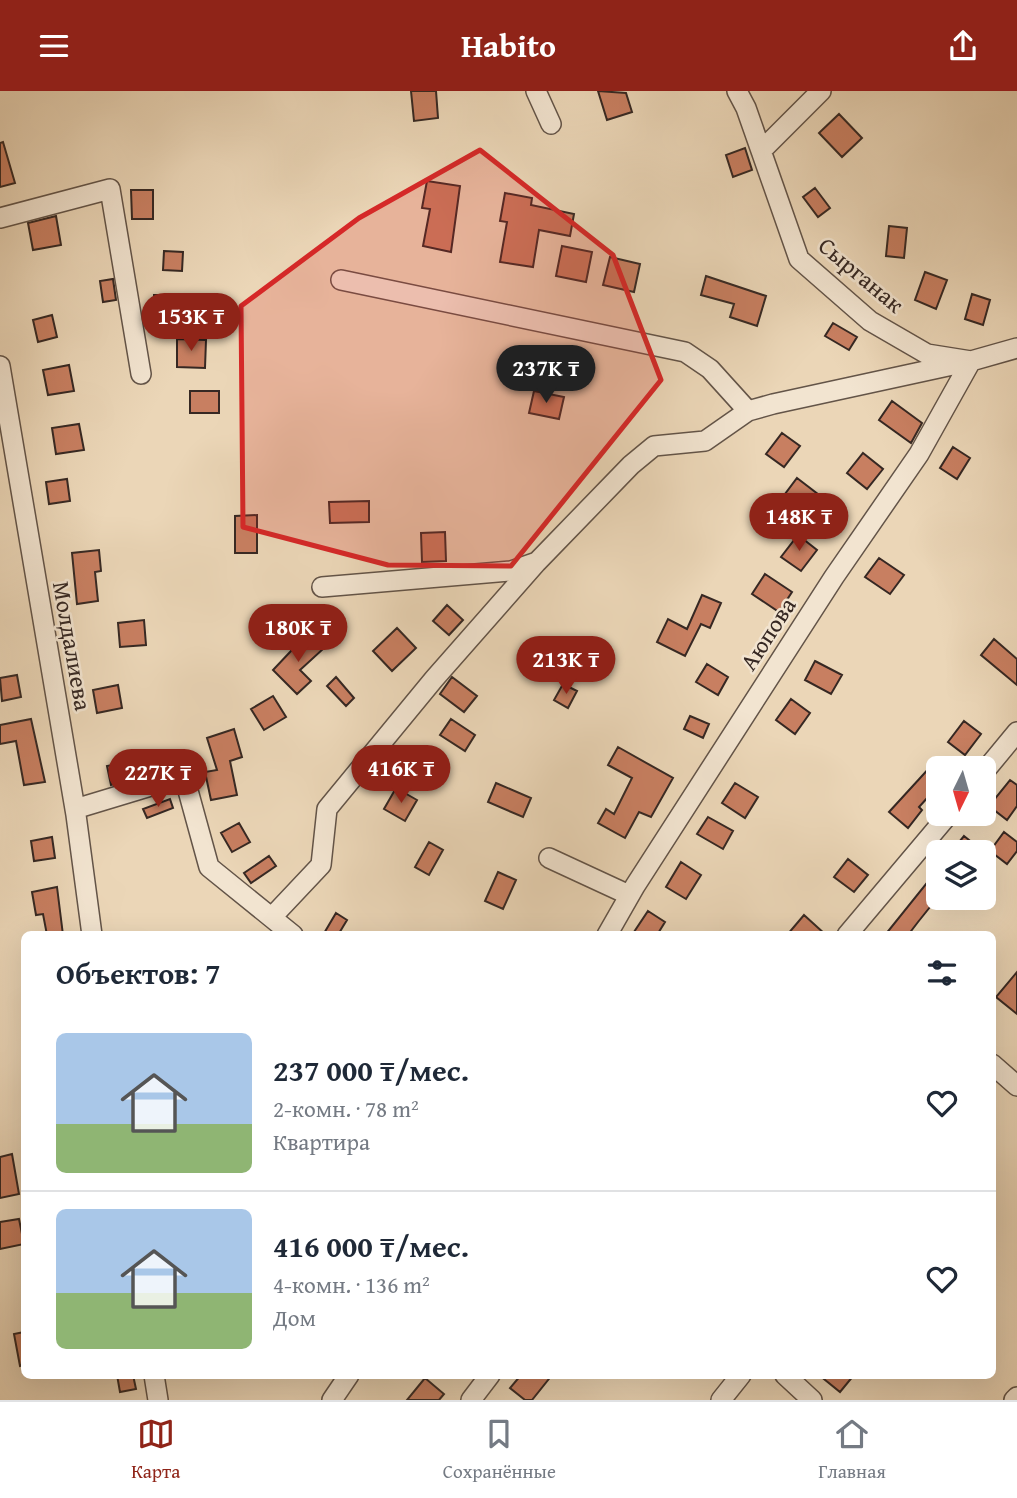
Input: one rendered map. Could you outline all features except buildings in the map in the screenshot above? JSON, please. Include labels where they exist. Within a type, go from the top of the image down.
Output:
[{"type":"street","points":[[536,91],[551,124]]},
{"type":"street","name":"Сырганак","points":[[737,91],[799,259],[870,321],[927,354],[971,361],[1017,348]]},
{"type":"street","points":[[761,151],[821,91]]},
{"type":"street","points":[[0,218],[110,189],[142,374]]},
{"type":"street","points":[[341,280],[685,352],[710,369],[748,411]]},
{"type":"street","points":[[272,917],[321,866],[327,809],[434,679],[537,562],[631,465],[654,446],[705,441],[748,411],[971,361]]},
{"type":"street","name":"Аюпова","points":[[609,931],[629,895],[834,577],[919,454],[971,361]]},
{"type":"street","name":"Молдалиева","points":[[0,366],[75,809],[91,931]]},
{"type":"street","points":[[322,587],[511,571],[537,562]]},
{"type":"street","points":[[996,757],[1017,732]]},
{"type":"street","points":[[75,809],[184,776],[209,867],[288,931]]},
{"type":"street","points":[[850,931],[939,826]]},
{"type":"street","points":[[549,858],[629,895]]},
{"type":"street","points":[[996,1068],[1017,1086]]},
{"type":"street","points":[[155,1379],[158,1400]]},
{"type":"street","points":[[332,1400],[346,1379]]},
{"type":"street","points":[[471,1400],[487,1379]]},
{"type":"street","points":[[721,1400],[738,1379]]},
{"type":"street","points":[[789,1379],[812,1400]]},
{"type":"highlighted area","points":[[480,150],[613,255],[661,380],[511,566],[388,565],[243,527],[241,306],[359,218]]}]
